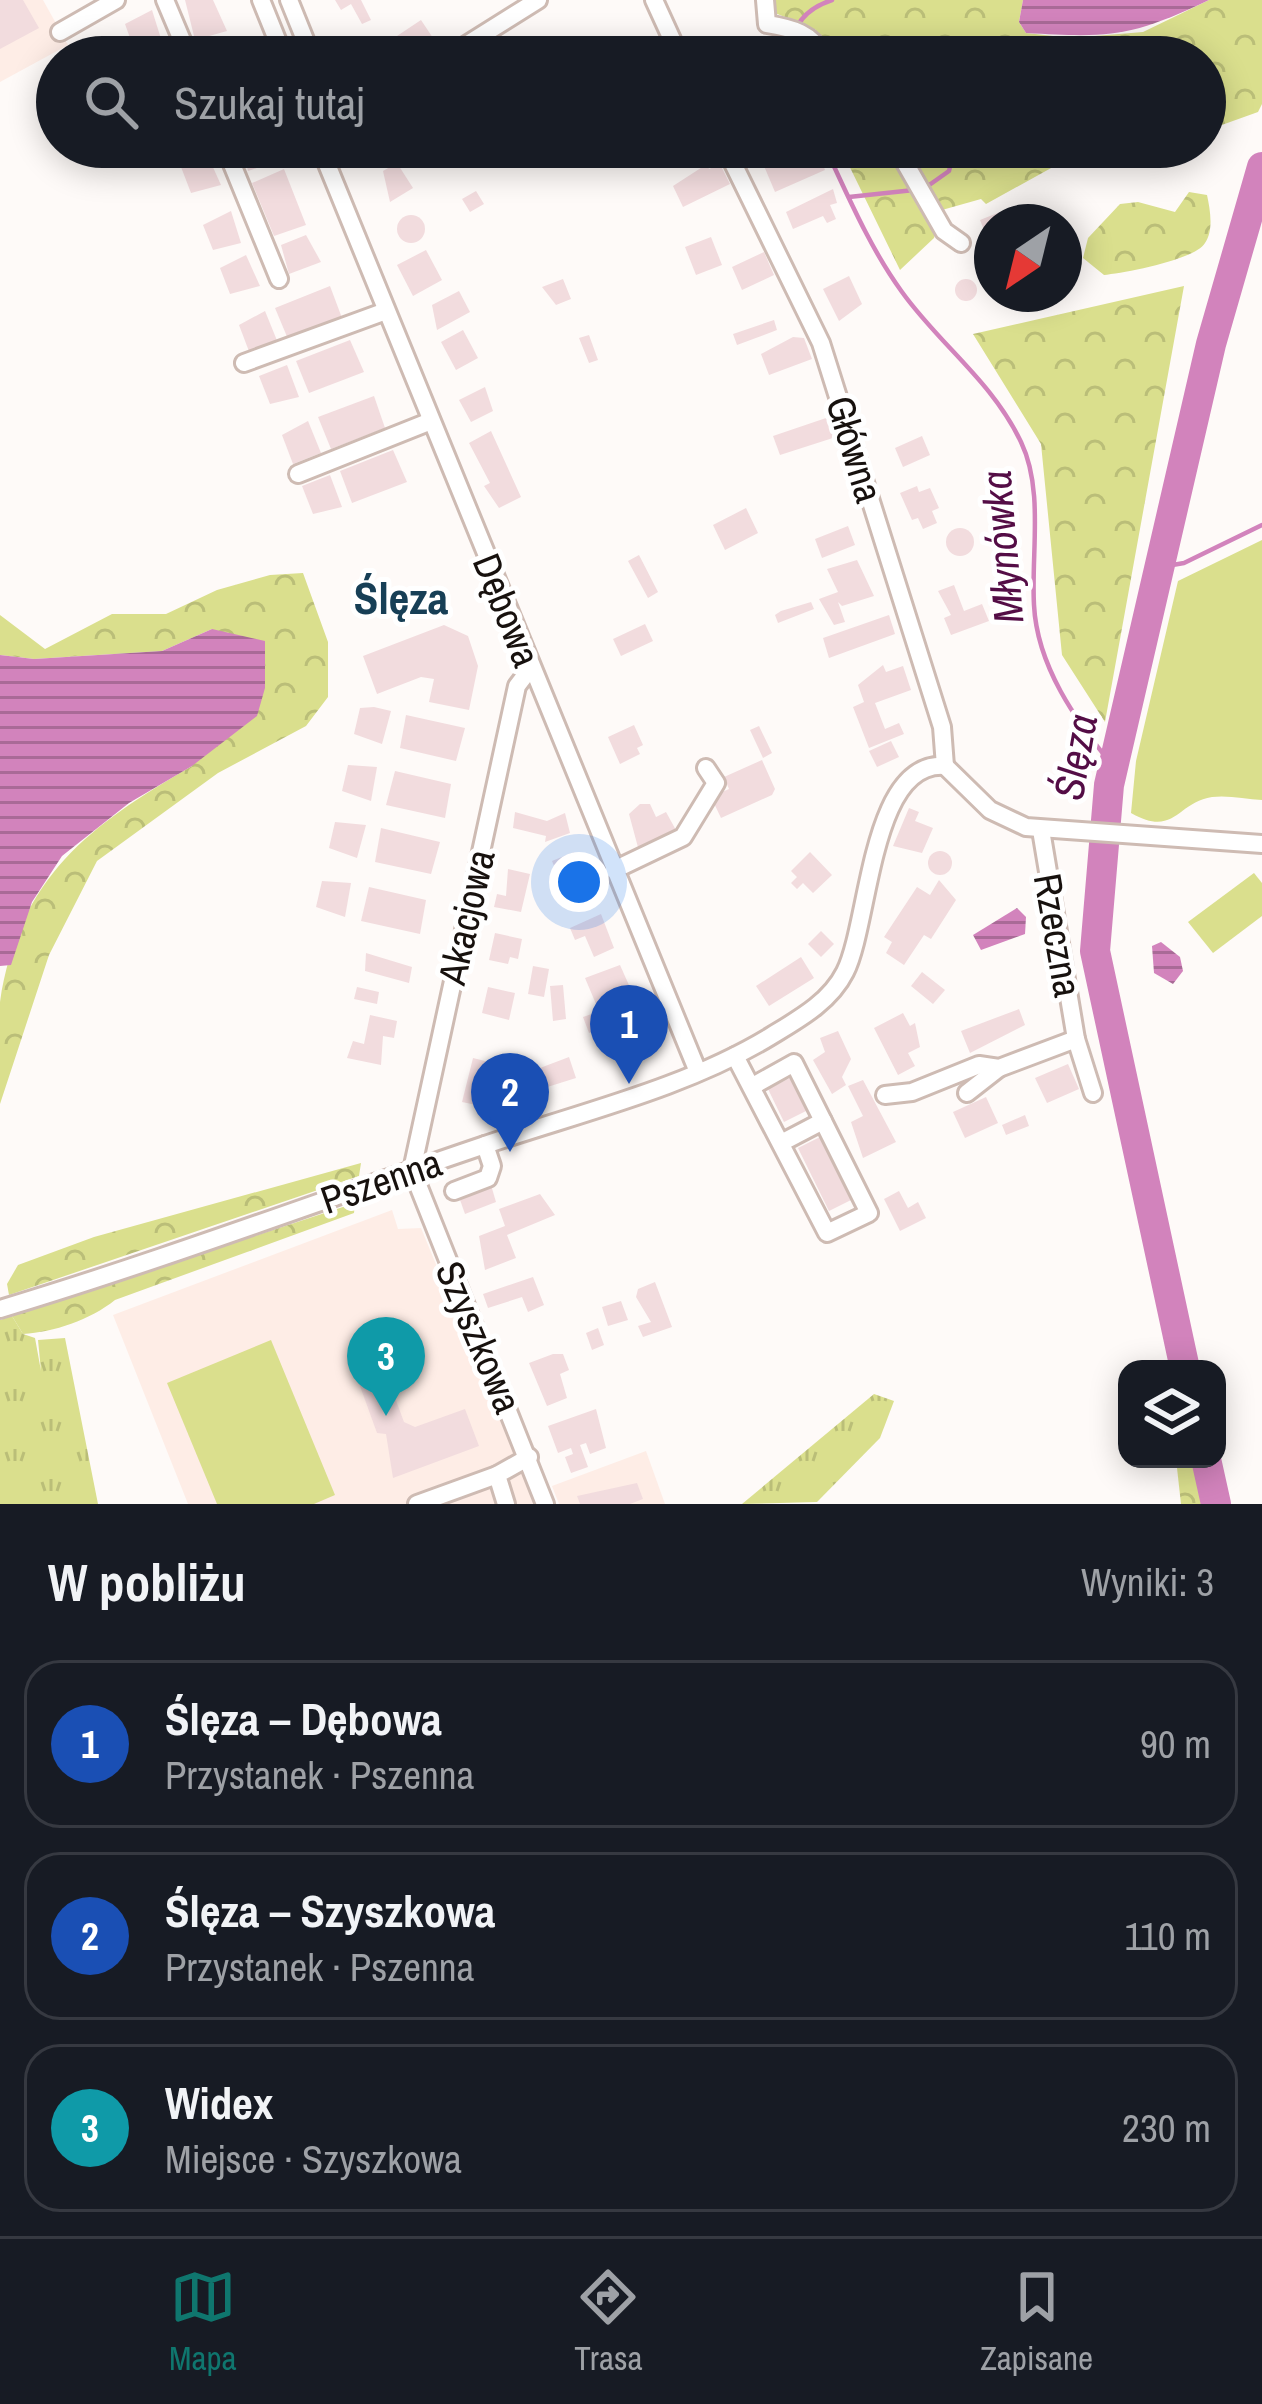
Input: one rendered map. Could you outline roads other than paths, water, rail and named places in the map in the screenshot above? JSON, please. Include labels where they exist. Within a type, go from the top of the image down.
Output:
[{"type":"street","points":[[60,32],[116,0]]},
{"type":"street","points":[[165,0],[180,36]]},
{"type":"street","points":[[261,0],[276,36]]},
{"type":"street","points":[[289,0],[304,36]]},
{"type":"street","points":[[481,36],[538,0]]},
{"type":"street","points":[[654,0],[670,36]]},
{"type":"street","points":[[765,0],[767,25],[806,36]]},
{"type":"street","points":[[234,168],[279,279]]},
{"type":"street","name":"Dębowa","points":[[328,168],[698,1072]]},
{"type":"street","name":"Główna","points":[[735,168],[821,343],[942,727],[945,766]]},
{"type":"street","points":[[908,168],[944,230],[961,243]]},
{"type":"street","points":[[244,363],[386,311]]},
{"type":"street","points":[[298,474],[430,421]]},
{"type":"street","name":"Akacjowa","points":[[412,1170],[517,686],[530,669]]},
{"type":"street","points":[[945,766],[990,810],[1042,830],[1262,844]]},
{"type":"street","name":"Pszenna","points":[[0,1308],[698,1072],[799,1020],[839,982],[856,943],[884,819],[911,778],[927,767],[945,766]]},
{"type":"street","points":[[614,871],[683,837],[716,783],[706,768]]},
{"type":"street","name":"Rzeczna","points":[[1042,830],[1076,1039],[1093,1093]]},
{"type":"street","points":[[967,1093],[999,1068],[1076,1039]]},
{"type":"street","points":[[735,1056],[751,1087],[781,1143],[827,1233],[869,1213],[794,1063],[751,1087]]},
{"type":"street","points":[[885,1095],[912,1092],[979,1065],[999,1068]]},
{"type":"street","points":[[781,1143],[824,1121]]},
{"type":"street","points":[[454,1191],[488,1178],[492,1166],[484,1145]]},
{"type":"street","name":"Szyszkowa","points":[[412,1170],[545,1504]]},
{"type":"street","points":[[417,1504],[497,1475],[529,1457]]},
{"type":"street","points":[[497,1475],[506,1504]]},
{"type":"waterway","name":"Młynówka","points":[[794,36],[801,20],[832,0]]},
{"type":"waterway","name":"Młynówka","points":[[1183,1360],[1095,951],[1109,785],[1211,344],[1262,167]]},
{"type":"waterway","name":"Młynówka","points":[[835,168],[890,275],[996,400],[1021,442],[1032,480],[1034,605],[1042,650],[1073,711],[1113,766]]},
{"type":"waterway","points":[[925,188],[950,168]]},
{"type":"waterway","points":[[849,197],[914,190]]},
{"type":"waterway","points":[[1161,567],[1184,563],[1262,525]]},
{"type":"waterway","name":"Ślęza","points":[[1208,1468],[1216,1504]]},
{"type":"place","name":"Ślęza – Dębowa","points":[[629,1084]]},
{"type":"place","name":"Ślęza – Szyszkowa","points":[[510,1152]]},
{"type":"place","name":"Widex","points":[[386,1416]]},
{"type":"district","name":"Ślęza","points":[[401,598]]}]
